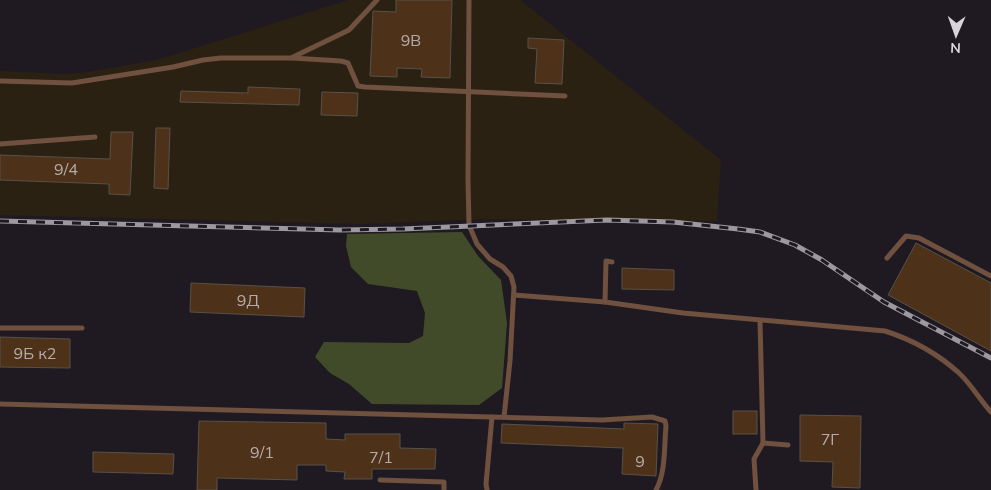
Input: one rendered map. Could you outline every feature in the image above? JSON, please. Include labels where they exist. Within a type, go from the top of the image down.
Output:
[{"type":"lane","points":[[291,58],[349,30],[377,0]]},
{"type":"lane","points":[[469,0],[469,225],[477,244],[490,259],[503,267],[510,276],[514,287],[510,361],[504,417]]},
{"type":"lane","points":[[0,81],[72,83],[173,67],[202,60],[221,58],[291,58],[348,63],[358,86],[365,87],[565,96]]},
{"type":"lane","points":[[0,144],[96,137]]},
{"type":"lane","points":[[887,258],[906,236],[919,238],[991,276]]},
{"type":"lane","points":[[605,302],[606,261],[612,262]]},
{"type":"lane","points":[[514,296],[605,302],[760,321],[885,331],[907,338],[929,350],[959,374],[991,412]]},
{"type":"lane","points":[[756,490],[754,459],[762,443],[760,321]]},
{"type":"lane","points":[[0,328],[82,328]]},
{"type":"lane","points":[[0,404],[602,420],[661,418],[665,420],[666,426],[663,463],[656,490]]},
{"type":"lane","points":[[488,490],[486,484],[492,417]]},
{"type":"lane","points":[[762,443],[788,445]]},
{"type":"lane","points":[[380,480],[444,482],[444,490]]},
{"type":"shaded area","points":[[348,0],[520,0],[721,160],[717,221],[482,219],[363,224],[0,215],[0,71],[60,74],[81,73],[157,60]]},
{"type":"green space","points":[[462,232],[478,256],[501,280],[507,323],[502,388],[479,405],[372,404],[349,384],[330,373],[315,357],[324,342],[409,343],[423,336],[425,313],[417,291],[368,284],[351,267],[346,246],[347,234]]},
{"type":"building","points":[[396,0],[452,0],[450,78],[421,77],[422,69],[397,68],[397,77],[370,76],[373,11],[396,12]]},
{"type":"building","points":[[528,38],[564,40],[562,84],[535,83],[537,49],[528,48]]},
{"type":"building","points":[[248,87],[300,89],[299,105],[180,102],[181,91],[248,93]]},
{"type":"building","points":[[322,92],[358,93],[357,116],[321,115]]},
{"type":"building","points":[[156,128],[170,128],[168,189],[154,188]]},
{"type":"building","points":[[111,132],[133,132],[130,195],[109,194],[109,184],[0,180],[0,155],[110,159]]},
{"type":"building","points":[[916,243],[991,283],[991,351],[888,295]]},
{"type":"building","points":[[622,268],[674,270],[674,290],[622,289]]},
{"type":"building","points":[[191,283],[305,288],[304,317],[190,312]]},
{"type":"building","points":[[0,337],[70,339],[70,368],[0,367]]},
{"type":"building","points":[[733,411],[757,411],[757,434],[733,434]]},
{"type":"building","points":[[800,415],[861,416],[860,488],[832,487],[833,462],[800,461]]},
{"type":"building","points":[[199,421],[326,423],[326,439],[345,440],[345,434],[400,434],[400,448],[436,449],[435,469],[372,469],[372,479],[344,479],[345,472],[326,471],[326,465],[297,465],[297,480],[217,478],[217,490],[197,490]]},
{"type":"building","points":[[624,423],[658,424],[656,476],[622,474],[623,448],[501,443],[502,424],[624,429]]},
{"type":"building","points":[[93,452],[174,454],[173,474],[93,472]]},
{"type":"railway","points":[[0,221],[340,230],[607,220],[673,222],[760,232],[795,245],[822,260],[884,302],[991,358]]}]
